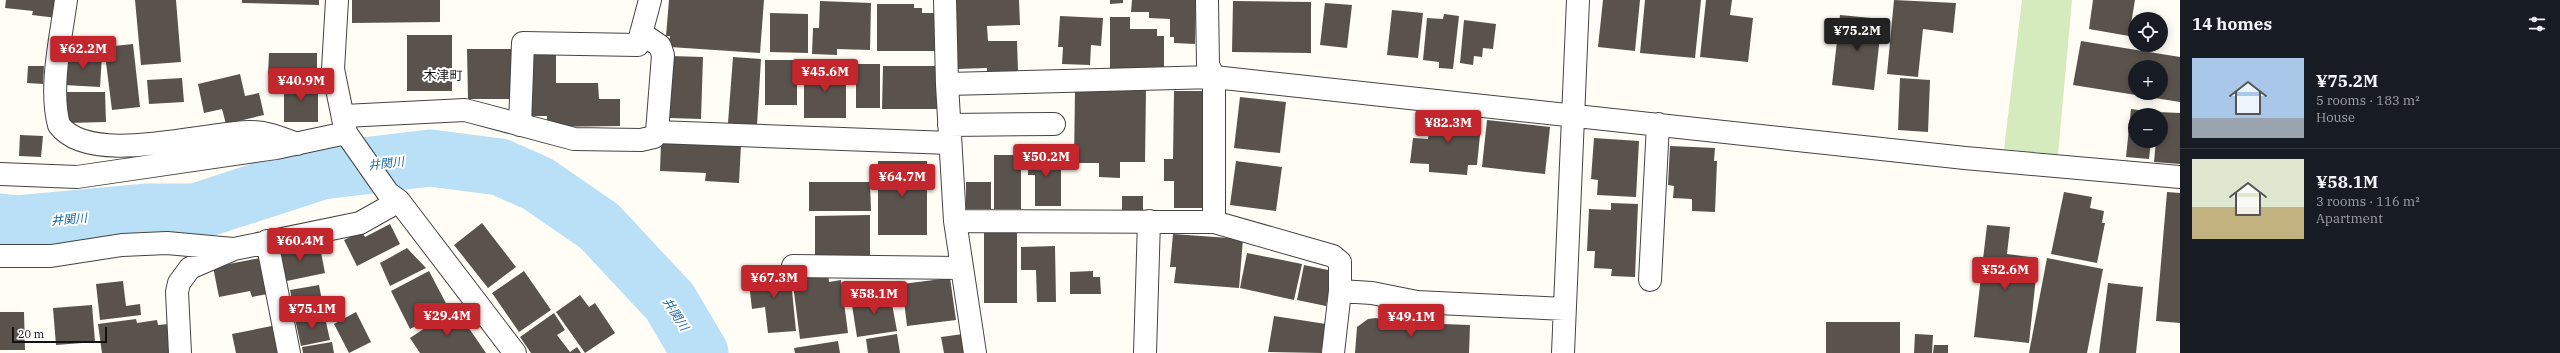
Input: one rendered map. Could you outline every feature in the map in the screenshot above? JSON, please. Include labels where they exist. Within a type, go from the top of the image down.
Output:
[{"type":"street","points":[[66,0],[57,68],[56,107],[59,125],[70,135],[79,140],[103,146],[184,140],[249,132],[267,133],[297,144]]},
{"type":"street","points":[[337,0],[333,69],[348,130],[394,197],[515,353]]},
{"type":"street","points":[[520,125],[523,42],[638,45],[650,0]]},
{"type":"street","points":[[945,0],[946,84],[955,221],[975,353]]},
{"type":"street","points":[[1207,0],[1208,65],[1214,77],[1214,222]]},
{"type":"street","points":[[1563,353],[1578,0]]},
{"type":"street","points":[[0,174],[77,177],[297,144],[348,130],[465,110],[574,140],[641,140],[654,137],[657,132],[663,55],[660,46],[641,32]]},
{"type":"street","points":[[946,84],[1214,77],[1965,158],[2180,177]]},
{"type":"street","points":[[657,132],[949,134],[1054,124]]},
{"type":"street","points":[[1650,280],[1658,124]]},
{"type":"street","points":[[180,353],[177,306],[179,283],[190,268],[234,249],[360,223],[394,197]]},
{"type":"street","points":[[955,221],[1214,222],[1334,256],[1340,262],[1340,291],[1333,353]]},
{"type":"street","points":[[1146,353],[1149,221]]},
{"type":"street","points":[[267,241],[289,353]]},
{"type":"street","points":[[0,256],[51,256],[122,245],[167,243],[234,249]]},
{"type":"street","points":[[793,266],[961,268]]},
{"type":"street","points":[[1340,291],[1372,293],[1417,302],[1564,309]]},
{"type":"green space","points":[[2022,0],[2072,0],[2058,155],[2004,149]]},
{"type":"building","points":[[6,0],[59,0],[57,18],[32,15],[33,11],[5,8]]},
{"type":"building","points":[[135,0],[176,0],[181,62],[141,65]]},
{"type":"building","points":[[242,0],[319,0],[319,5],[242,3]]},
{"type":"building","points":[[352,0],[440,0],[440,22],[352,23]]},
{"type":"building","points":[[669,0],[764,0],[760,53],[670,47],[670,36],[666,36]]},
{"type":"building","points":[[956,0],[1019,0],[1020,25],[987,26],[988,41],[1017,41],[1018,71],[987,72],[987,68],[957,69]]},
{"type":"building","points":[[1110,0],[1123,0],[1123,3],[1110,4]]},
{"type":"building","points":[[1132,0],[1196,0],[1195,44],[1174,43],[1174,37],[1170,37],[1170,19],[1149,18],[1149,12],[1131,12]]},
{"type":"building","points":[[1603,0],[1640,0],[1635,51],[1598,47]]},
{"type":"building","points":[[1645,0],[1701,0],[1695,58],[1640,53]]},
{"type":"building","points":[[1706,0],[1732,0],[1730,15],[1753,18],[1748,62],[1700,57]]},
{"type":"building","points":[[1894,0],[1956,3],[1953,33],[1923,29],[1918,77],[1887,74]]},
{"type":"building","points":[[2093,0],[2135,0],[2133,12],[2128,12],[2128,36],[2089,29]]},
{"type":"building","points":[[820,1],[871,3],[870,50],[837,49],[837,55],[812,54],[813,28],[819,28]]},
{"type":"building","points":[[1233,1],[1311,2],[1311,53],[1232,52]]},
{"type":"building","points":[[1325,3],[1352,5],[1347,48],[1320,45]]},
{"type":"building","points":[[877,4],[914,4],[914,8],[922,8],[922,13],[937,13],[937,51],[877,51]]},
{"type":"building","points":[[1392,10],[1423,13],[1418,58],[1387,55]]},
{"type":"building","points":[[770,13],[808,14],[808,53],[770,52]]},
{"type":"building","points":[[1444,14],[1459,16],[1453,69],[1439,68],[1439,62],[1423,60],[1427,18],[1443,19]]},
{"type":"building","points":[[1840,15],[1882,19],[1874,90],[1832,85]]},
{"type":"building","points":[[1060,16],[1103,18],[1101,46],[1091,45],[1090,65],[1062,64],[1063,47],[1058,47]]},
{"type":"building","points":[[1110,17],[1130,17],[1130,29],[1157,29],[1157,36],[1164,36],[1164,69],[1110,69]]},
{"type":"building","points":[[1464,20],[1496,24],[1493,49],[1483,48],[1482,57],[1474,56],[1473,65],[1460,63]]},
{"type":"building","points":[[407,35],[452,35],[452,91],[407,91]]},
{"type":"building","points":[[2081,41],[2128,49],[2128,52],[2149,52],[2180,57],[2180,102],[2167,100],[2168,60],[2128,60],[2128,94],[2073,85]]},
{"type":"building","points":[[133,44],[140,107],[112,110],[104,47]]},
{"type":"building","points":[[467,49],[511,49],[512,99],[468,99]]},
{"type":"building","points":[[529,50],[556,50],[556,83],[598,83],[599,99],[620,99],[620,126],[547,127],[547,116],[530,116]]},
{"type":"building","points":[[269,53],[317,53],[317,75],[268,74]]},
{"type":"building","points":[[66,54],[102,55],[100,87],[64,85]]},
{"type":"building","points":[[671,56],[703,57],[701,119],[669,118]]},
{"type":"building","points":[[733,57],[761,59],[757,125],[728,123]]},
{"type":"building","points":[[765,60],[797,60],[797,105],[765,105]]},
{"type":"building","points":[[856,64],[880,64],[880,108],[856,108]]},
{"type":"building","points":[[28,66],[44,66],[43,84],[27,83]]},
{"type":"building","points":[[883,66],[939,66],[939,109],[882,109]]},
{"type":"building","points":[[804,68],[846,68],[846,118],[804,118]]},
{"type":"building","points":[[240,74],[245,96],[259,93],[264,115],[226,124],[222,109],[204,113],[198,84]]},
{"type":"building","points":[[182,78],[184,102],[149,104],[147,80]]},
{"type":"building","points":[[1900,78],[1930,80],[1928,132],[1898,130]]},
{"type":"building","points":[[284,82],[318,82],[318,122],[284,122]]},
{"type":"building","points":[[1075,90],[1146,90],[1145,162],[1120,162],[1120,178],[1099,177],[1099,163],[1074,163]]},
{"type":"building","points":[[1174,91],[1203,91],[1203,208],[1174,208],[1174,181],[1164,181],[1164,159],[1173,159]]},
{"type":"building","points":[[67,92],[105,92],[106,122],[67,123]]},
{"type":"building","points":[[1240,97],[1286,102],[1280,153],[1234,148]]},
{"type":"building","points":[[1431,112],[1473,116],[1472,124],[1481,125],[1477,165],[1468,165],[1467,175],[1429,172],[1429,164],[1410,163],[1413,138],[1428,139]]},
{"type":"building","points":[[2168,112],[2180,113],[2180,164],[2154,162],[2155,148],[2168,148]]},
{"type":"building","points":[[1487,120],[1550,127],[1545,174],[1482,167]]},
{"type":"building","points":[[20,135],[43,136],[41,157],[19,156]]},
{"type":"building","points":[[1594,138],[1639,141],[1636,197],[1597,195],[1598,180],[1591,179]]},
{"type":"building","points":[[2128,138],[2128,148],[2150,148],[2149,159],[2126,157]]},
{"type":"building","points":[[661,141],[741,145],[739,183],[705,181],[706,173],[660,171]]},
{"type":"building","points":[[1670,146],[1715,148],[1714,161],[1717,161],[1715,212],[1692,211],[1692,199],[1673,198],[1674,186],[1668,185]]},
{"type":"building","points":[[1028,154],[1061,154],[1061,206],[1035,206],[1035,175],[1028,175]]},
{"type":"building","points":[[994,155],[1021,155],[1021,209],[994,209]]},
{"type":"building","points":[[878,161],[927,161],[927,235],[878,235]]},
{"type":"building","points":[[1236,161],[1282,167],[1276,211],[1230,205]]},
{"type":"building","points":[[809,182],[870,182],[871,211],[809,211]]},
{"type":"building","points":[[966,182],[991,182],[991,209],[966,209]]},
{"type":"building","points":[[2064,192],[2092,197],[2090,208],[2104,211],[2102,223],[2105,223],[2097,263],[2051,254]]},
{"type":"building","points":[[2167,192],[2180,193],[2180,323],[2156,321]]},
{"type":"building","points":[[1122,196],[1143,196],[1143,211],[1122,211]]},
{"type":"building","points":[[1611,203],[1638,204],[1635,277],[1611,276],[1612,269],[1594,268],[1595,251],[1587,251],[1589,209],[1611,210]]},
{"type":"building","points":[[870,215],[870,261],[815,261],[815,216]]},
{"type":"building","points":[[482,223],[516,267],[488,288],[454,245]]},
{"type":"building","points":[[390,224],[400,244],[357,266],[344,240],[362,231],[365,237]]},
{"type":"building","points":[[1987,225],[2010,227],[2007,254],[2038,258],[2029,343],[1974,337]]},
{"type":"building","points":[[984,230],[1017,230],[1017,303],[984,303]]},
{"type":"building","points":[[1173,234],[1243,239],[1239,288],[1174,283],[1176,267],[1170,267]]},
{"type":"building","points":[[319,242],[325,273],[282,282],[276,251]]},
{"type":"building","points":[[1055,246],[1056,302],[1037,302],[1036,270],[1021,270],[1021,247]]},
{"type":"building","points":[[407,248],[426,268],[390,286],[380,263]]},
{"type":"building","points":[[1247,253],[1302,264],[1294,300],[1240,288]]},
{"type":"building","points":[[260,258],[273,293],[252,297],[250,291],[219,297],[213,267]]},
{"type":"building","points":[[2047,258],[2103,269],[2087,353],[2029,353]]},
{"type":"building","points":[[1304,265],[1333,271],[1326,306],[1297,300]]},
{"type":"building","points":[[790,270],[796,331],[768,333],[765,307],[752,309],[748,274]]},
{"type":"building","points":[[429,271],[449,309],[410,329],[391,291]]},
{"type":"building","points":[[524,271],[551,310],[519,332],[492,293]]},
{"type":"building","points":[[1093,271],[1093,277],[1100,277],[1101,294],[1070,294],[1070,272]]},
{"type":"building","points":[[828,273],[829,282],[841,280],[848,333],[800,339],[792,277]]},
{"type":"building","points":[[950,278],[956,320],[907,326],[902,284]]},
{"type":"building","points":[[123,281],[126,306],[140,304],[141,315],[100,320],[96,284]]},
{"type":"building","points":[[2108,283],[2143,287],[2136,353],[2099,353]]},
{"type":"building","points":[[319,285],[324,311],[295,317],[290,290]]},
{"type":"building","points":[[890,293],[897,331],[857,337],[851,299]]},
{"type":"building","points":[[580,295],[589,307],[595,303],[615,333],[585,353],[556,312]]},
{"type":"building","points":[[92,305],[95,342],[56,345],[53,308]]},
{"type":"building","points":[[455,308],[486,353],[420,353],[410,338]]},
{"type":"building","points":[[0,312],[24,312],[25,350],[0,350]]},
{"type":"building","points":[[356,312],[371,342],[349,353],[334,324]]},
{"type":"building","points":[[324,313],[330,340],[301,346],[295,319]]},
{"type":"building","points":[[554,313],[565,330],[557,335],[570,352],[577,347],[581,353],[531,353],[520,337]]},
{"type":"building","points":[[1274,316],[1326,324],[1321,353],[1268,352]]},
{"type":"building","points":[[1376,318],[1388,322],[1470,325],[1469,353],[1355,353],[1357,327],[1368,319]]},
{"type":"building","points":[[136,319],[137,323],[157,320],[158,325],[169,324],[173,353],[102,353],[98,324]]},
{"type":"building","points":[[1826,322],[1900,322],[1900,353],[1826,353]]},
{"type":"building","points":[[277,325],[283,353],[236,353],[232,334]]},
{"type":"building","points":[[897,334],[900,353],[868,353],[866,339]]},
{"type":"building","points":[[963,334],[966,353],[944,353],[941,337]]},
{"type":"building","points":[[1915,334],[1933,335],[1932,353],[1914,353]]},
{"type":"building","points":[[838,341],[840,353],[795,353],[794,348]]},
{"type":"building","points":[[332,342],[334,353],[303,353],[302,347]]},
{"type":"building","points":[[1934,345],[1948,345],[1948,353],[1933,353]]},
{"type":"waterway","name":"井関川","points":[[0,222],[17,224],[148,212],[195,212],[322,171],[430,158],[500,167],[538,184],[599,226],[670,302],[700,353]]},
{"type":"district","name":"木津町","points":[[443,75]]}]
